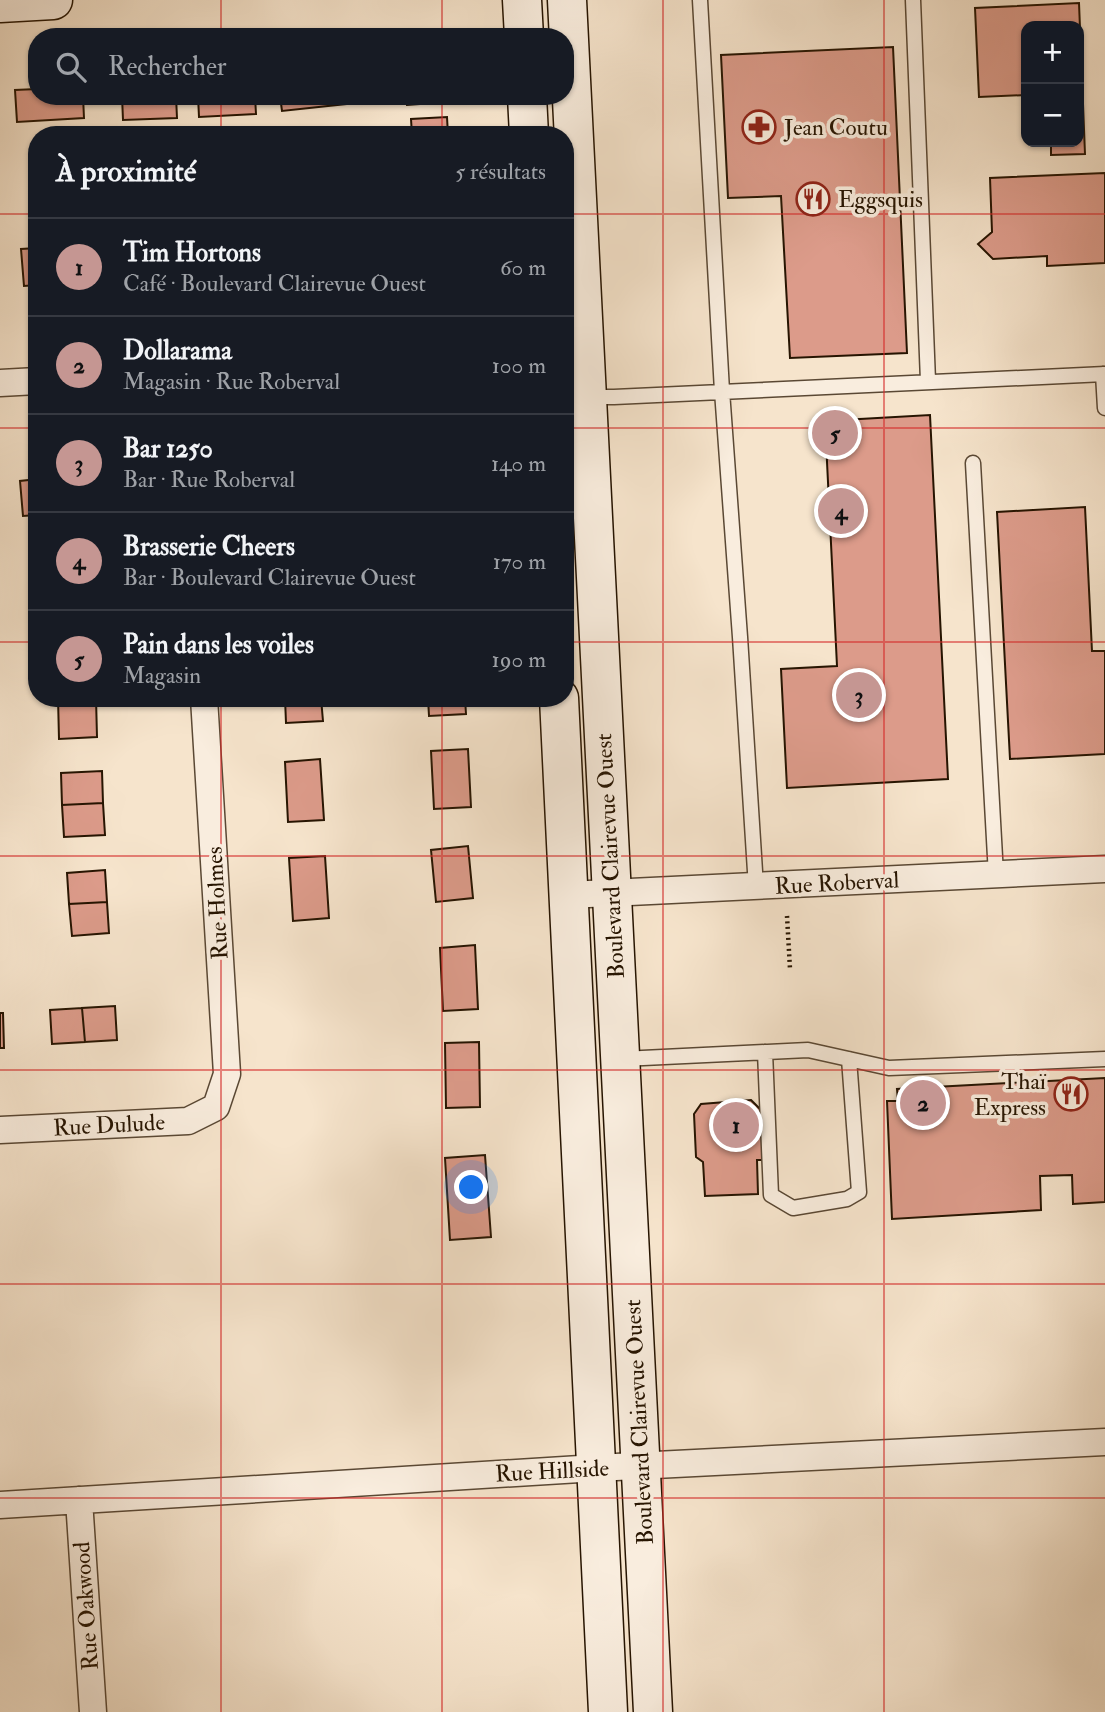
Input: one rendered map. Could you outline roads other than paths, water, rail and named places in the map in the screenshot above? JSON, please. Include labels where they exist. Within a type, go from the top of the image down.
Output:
[{"type":"street","points":[[0,3],[53,0]]},
{"type":"street","points":[[522,0],[524,28]]},
{"type":"street","name":"Boulevard Clairevue Ouest","points":[[567,0],[568,28]]},
{"type":"street","points":[[527,105],[529,126]]},
{"type":"street","name":"Boulevard Clairevue Ouest","points":[[569,105],[570,126]]},
{"type":"street","name":"Boulevard Clairevue Ouest","points":[[574,326],[575,372],[612,893],[653,1712]]},
{"type":"street","points":[[0,383],[28,381]]},
{"type":"street","name":"Rue Holmes","points":[[205,707],[227,1074],[216,1107]]},
{"type":"street","name":"Boulevard Clairevue Ouest","points":[[559,707],[608,1712]]},
{"type":"street","name":"Rue Roberval","points":[[568,895],[1105,869]]},
{"type":"street","name":"Rue Dulude","points":[[0,1130],[188,1121],[216,1107]]},
{"type":"street","name":"Rue Hillside","points":[[0,1505],[596,1468],[1105,1441]]},
{"type":"street","name":"Rue Oakwood","points":[[79,1500],[93,1712]]},
{"type":"lane","points":[[700,0],[722,391],[756,887]]},
{"type":"lane","points":[[913,0],[928,381]]},
{"type":"lane","points":[[575,372],[722,391],[1104,374],[1105,408]]},
{"type":"lane","points":[[973,463],[996,875]]},
{"type":"lane","points":[[621,1059],[808,1050],[889,1068],[1105,1059]]},
{"type":"lane","points":[[765,1052],[771,1195],[793,1208],[847,1199],[859,1192],[849,1059]]},
{"type":"place","name":"Jean Coutu","points":[[759,127]]},
{"type":"place","name":"Eggsquis","points":[[813,199]]},
{"type":"place","name":"Pain dans les voiles","points":[[835,433]]},
{"type":"place","name":"Brasserie Cheers","points":[[841,511]]},
{"type":"place","name":"Bar 1250","points":[[859,695]]},
{"type":"place","name":"Thaï Express","points":[[1071,1094]]},
{"type":"place","name":"Dollarama","points":[[923,1103]]},
{"type":"place","name":"Tim Hortons","points":[[736,1125]]}]
